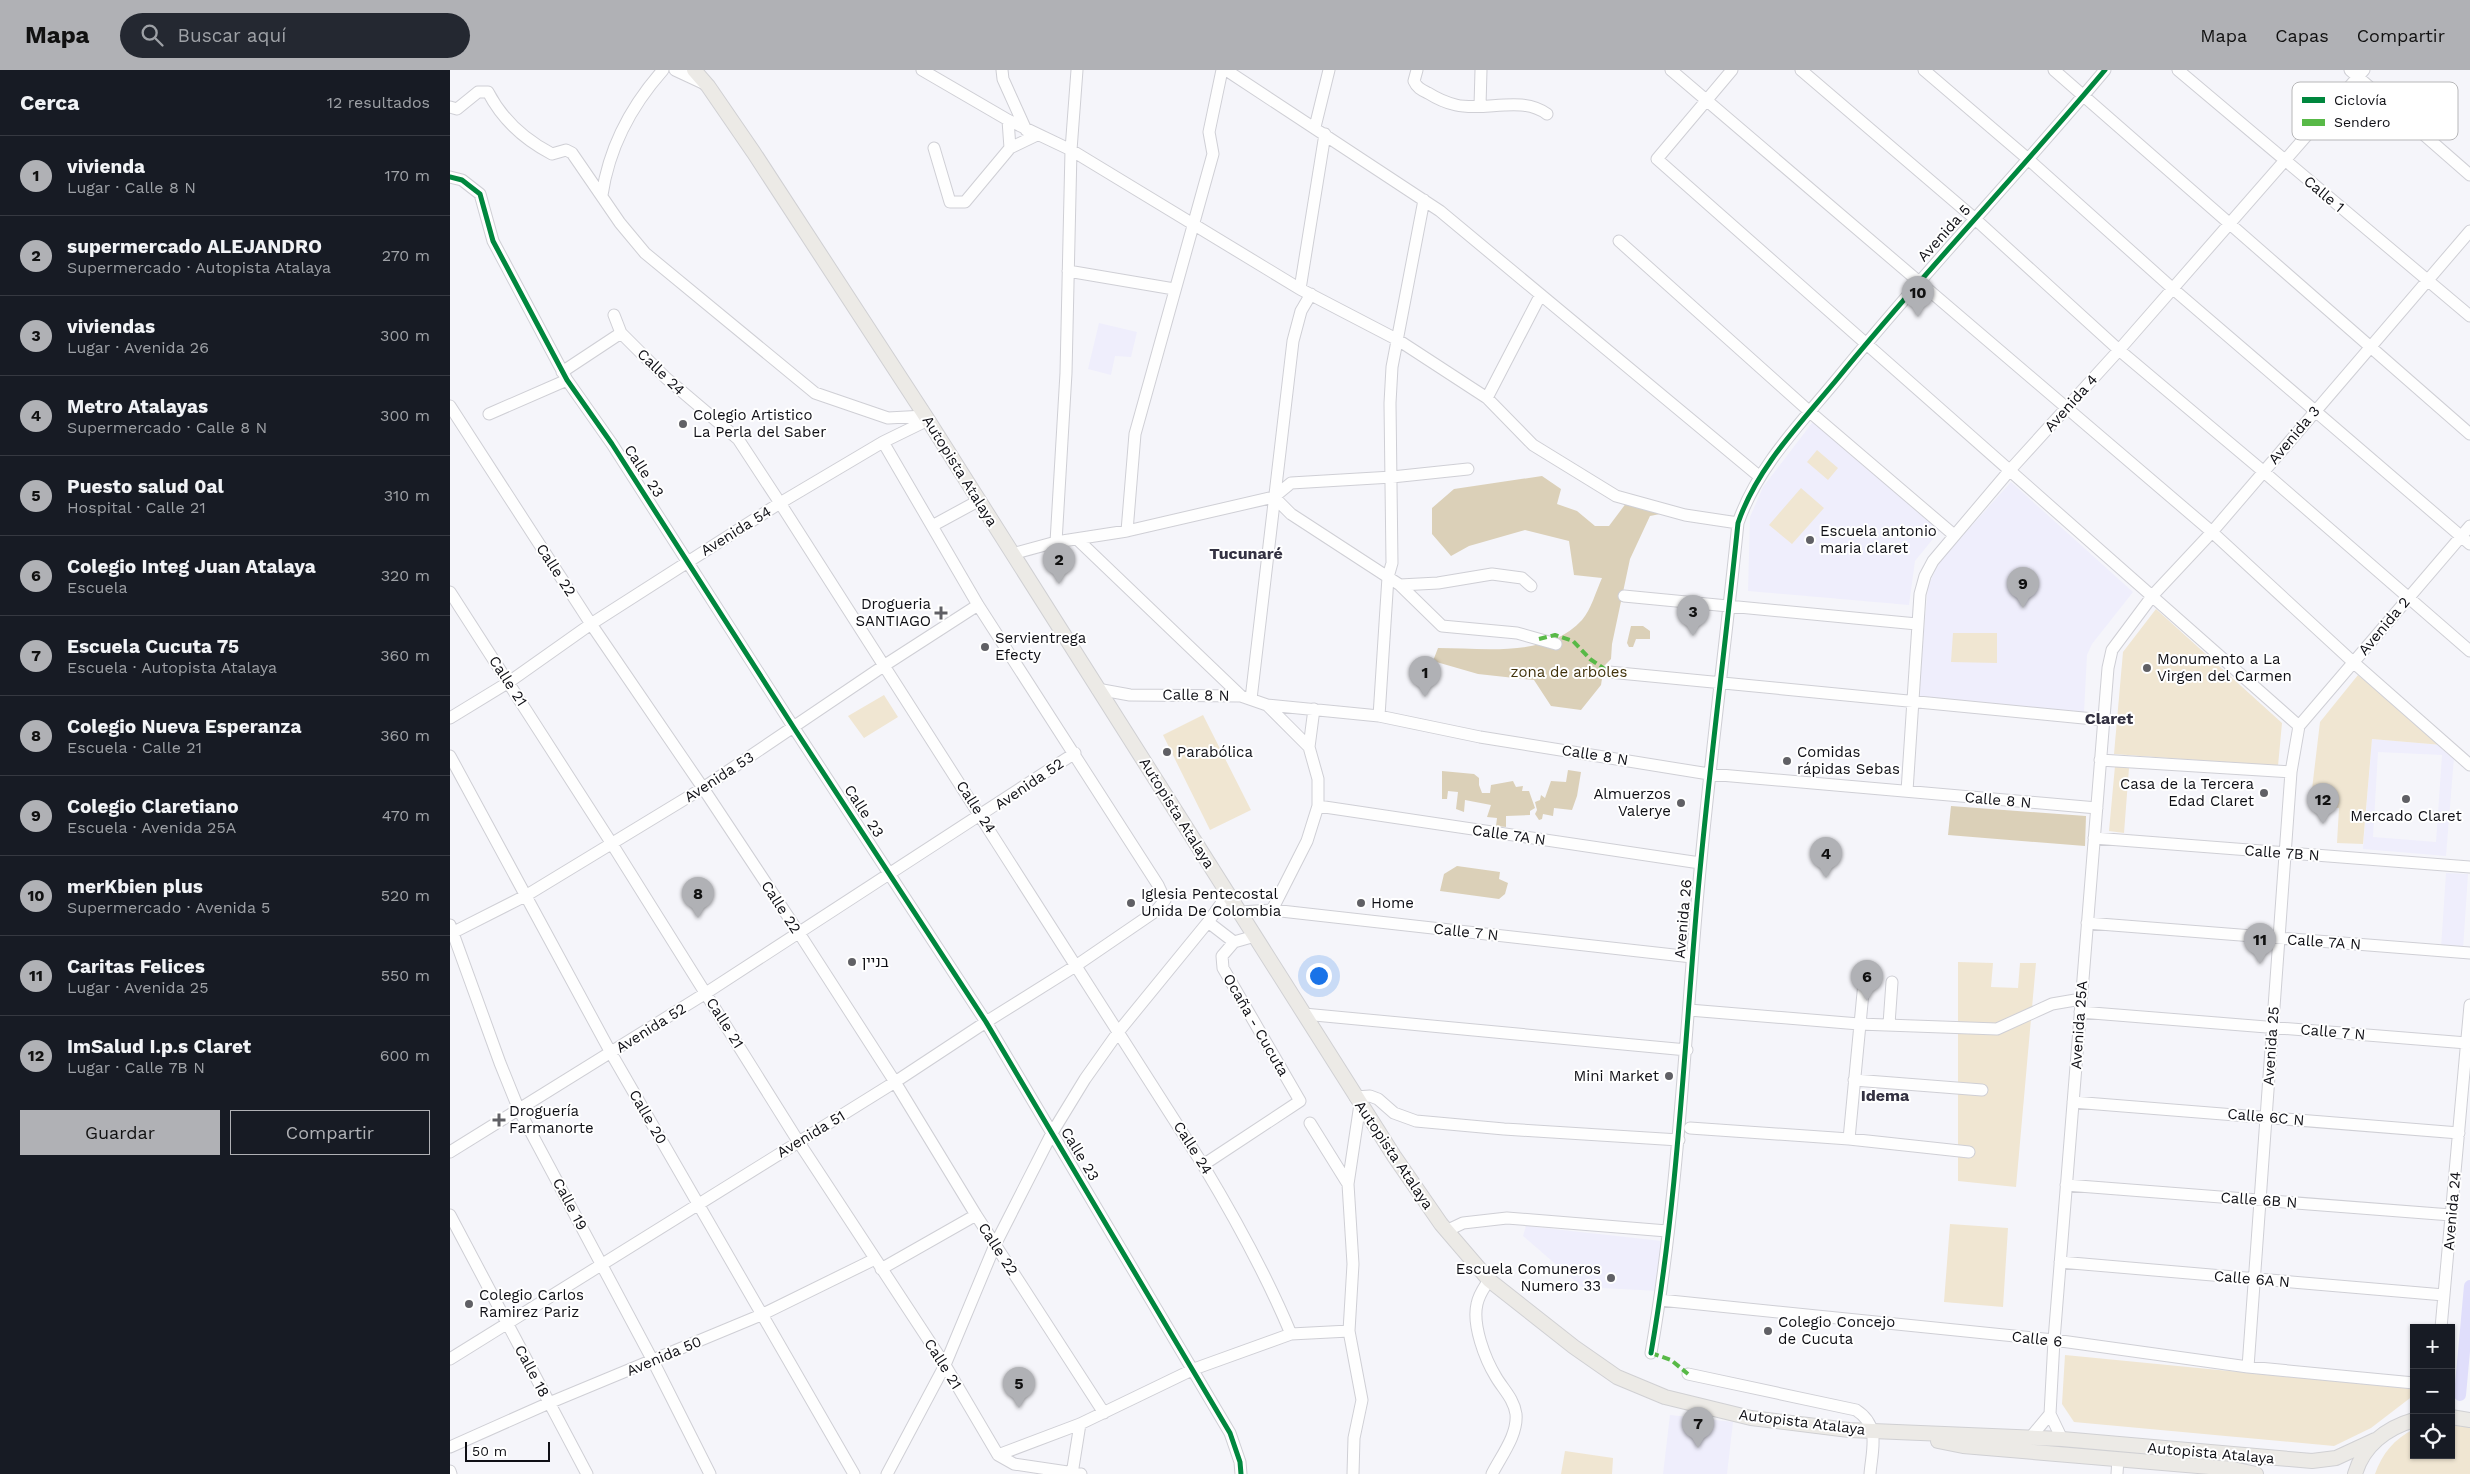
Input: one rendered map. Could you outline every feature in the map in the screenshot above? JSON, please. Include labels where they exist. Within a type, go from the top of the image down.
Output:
[{"type":"main road","name":"Autopista Atalaya","points":[[694,70],[708,86],[926,418],[1358,1100],[1446,1231],[1489,1280],[1550,1329],[1618,1377],[1665,1397],[1751,1418],[1874,1432],[2062,1439],[2312,1461],[2336,1458],[2410,1420]]},
{"type":"main road","points":[[2455,1418],[2470,1420]]},
{"type":"main road","name":"Autopista Atalaya","points":[[1893,1433],[1963,1446],[2233,1469],[2256,1474]]},
{"type":"main road","points":[[2355,1474],[2361,1459],[2374,1440]]},
{"type":"street","points":[[602,195],[606,173],[614,148],[630,115],[646,88],[663,70]]},
{"type":"street","points":[[675,70],[708,86]]},
{"type":"street","points":[[922,70],[1032,133],[1071,150],[1300,289],[1398,340],[1487,398],[1533,445],[1616,496],[1685,515],[1738,523]]},
{"type":"street","points":[[1002,70],[1003,79],[1032,133]]},
{"type":"street","points":[[1056,542],[1067,363],[1071,150],[1077,70]]},
{"type":"street","points":[[1127,531],[1136,434],[1162,343],[1174,289],[1213,154],[1209,132],[1224,70],[1315,127],[1424,200],[1760,477]]},
{"type":"street","points":[[1315,127],[1329,70]]},
{"type":"street","points":[[1417,70],[1414,81],[1416,86],[1433,97],[1457,106],[1524,106],[1538,108],[1547,114]]},
{"type":"street","points":[[1480,70],[1480,106]]},
{"type":"street","points":[[1671,70],[2212,532],[2353,662],[2470,765]]},
{"type":"street","points":[[1732,70],[1707,102],[1657,159],[2153,595],[2299,726]]},
{"type":"street","points":[[1801,70],[1974,218],[2119,350],[2264,472],[2470,651]]},
{"type":"street","points":[[1924,70],[2028,159],[2172,288],[2466,540]]},
{"type":"street","points":[[2054,70],[2470,434]]},
{"type":"street","name":"Avenida 5","points":[[1753,489],[1760,477],[1810,412],[1918,280],[2028,159],[2105,70]]},
{"type":"street","name":"Calle 1","points":[[2178,70],[2470,316]]},
{"type":"street","points":[[2357,72],[2368,82]]},
{"type":"street","name":"Avenida 4","points":[[2349,82],[2357,72]]},
{"type":"street","points":[[450,107],[457,109],[478,92],[488,92],[506,120],[543,149],[552,154],[566,150],[572,153],[620,223],[645,253],[815,393],[888,418],[926,418]]},
{"type":"street","points":[[1008,120],[1010,148]]},
{"type":"street","points":[[934,148],[950,202],[965,202],[1010,148],[1032,133]]},
{"type":"street","points":[[1300,289],[1325,134]]},
{"type":"street","name":"Avenida 4","points":[[1907,791],[1920,594],[1925,576],[1933,561],[2010,470],[2119,350],[2300,140]]},
{"type":"street","points":[[2432,140],[2470,175]]},
{"type":"street","name":"Calle 23","points":[[450,177],[462,180],[480,194],[494,241],[565,376],[612,444],[986,1022],[1230,1433],[1240,1462],[1241,1474]]},
{"type":"street","points":[[1379,716],[1388,577],[1392,563],[1390,403],[1392,367],[1424,200]]},
{"type":"street","name":"Avenida 3","points":[[2119,640],[2153,595],[2212,532],[2315,409],[2470,231]]},
{"type":"street","points":[[1619,241],[1810,412],[1954,535]]},
{"type":"street","points":[[1068,271],[1174,289]]},
{"type":"street","points":[[1246,698],[1274,497],[1293,341],[1302,310],[1311,294]]},
{"type":"street","points":[[1487,398],[1540,296]]},
{"type":"street","name":"Calle 24","points":[[614,315],[621,333],[666,378],[738,440],[780,503],[1077,965],[1203,1165],[1244,1232],[1272,1287],[1291,1334]]},
{"type":"street","points":[[489,414],[565,376],[621,333]]},
{"type":"street","name":"Calle 22","points":[[450,406],[591,624],[799,933],[895,1082],[976,1215],[1104,1413]]},
{"type":"street","name":"Avenida 54","points":[[450,718],[509,682],[591,624],[780,503],[926,418]]},
{"type":"street","points":[[883,442],[978,605],[1075,753]]},
{"type":"street","points":[[1012,554],[1056,542],[1127,531],[1274,497],[1291,484],[1392,477],[1468,469]]},
{"type":"street","name":"Avenida 26","points":[[1651,1353],[1660,1300],[1679,1140],[1700,863],[1738,523],[1745,502],[1753,489]]},
{"type":"street","points":[[1274,497],[1291,514],[1400,585],[1442,626],[1517,633],[1556,644]]},
{"type":"street","points":[[932,526],[978,501]]},
{"type":"street","name":"Avenida 2","points":[[2299,726],[2408,598],[2466,540],[2470,526]]},
{"type":"street","points":[[1077,539],[1246,698]]},
{"type":"street","points":[[1400,585],[1438,584],[1492,574],[1522,578],[1531,586]]},
{"type":"street","name":"Calle 21","points":[[450,592],[612,844],[798,1141],[945,1365],[998,1455]]},
{"type":"street","points":[[1624,596],[1917,624]]},
{"type":"street","name":"Avenida 53","points":[[451,931],[527,895],[703,788],[885,665],[978,605]]},
{"type":"street","name":"Avenida 25A","points":[[2062,1439],[2050,1414],[2054,1340],[2108,659],[2119,640]]},
{"type":"street","points":[[1609,672],[1912,703],[2104,720]]},
{"type":"street","name":"Calle 8 N","points":[[1097,688],[1130,695],[1246,698],[1267,705],[1379,716],[1480,737],[1709,774],[2097,808]]},
{"type":"street","points":[[1267,705],[1309,747]]},
{"type":"street","points":[[1272,910],[1307,841],[1318,806],[1318,779],[1309,747],[1314,709]]},
{"type":"street","name":"Avenida 25","points":[[2248,1367],[2291,772],[2299,726]]},
{"type":"street","name":"Avenida 52","points":[[450,1152],[706,993],[1075,753]]},
{"type":"street","name":"Avenida 51","points":[[450,1359],[895,1082],[1077,965],[1156,911],[1165,900],[1158,884],[1075,753]]},
{"type":"street","name":"Calle 20","points":[[450,756],[611,1052],[854,1474]]},
{"type":"street","points":[[2100,760],[2291,772]]},
{"type":"street","name":"Calle 7A N","points":[[1318,806],[1700,863]]},
{"type":"street","name":"Calle 7B N","points":[[2094,838],[2470,867]]},
{"type":"street","points":[[887,1474],[945,1365],[996,1245],[1052,1133],[1085,1079],[1119,1031],[1208,922],[1228,894]]},
{"type":"street","name":"Calle 7 N","points":[[1240,912],[1272,910],[1692,957]]},
{"type":"street","points":[[1208,922],[1234,942],[1255,936]]},
{"type":"street","name":"Calle 7A N","points":[[2087,923],[2470,953]]},
{"type":"street","name":"Calle 19","points":[[451,931],[500,1063],[520,1110],[654,1361],[710,1474]]},
{"type":"street","name":"Ocaña - Cucuta","points":[[1203,1165],[1300,1101],[1223,968],[1222,956],[1234,942]]},
{"type":"street","points":[[1849,1139],[1865,972]]},
{"type":"street","points":[[1889,1024],[1892,982]]},
{"type":"street","points":[[1689,1010],[1859,1024],[1997,1030],[2052,1004],[2081,999]]},
{"type":"street","name":"Avenida 24","points":[[2441,1324],[2470,1005]]},
{"type":"street","name":"Calle 7 N","points":[[2080,1012],[2467,1043]]},
{"type":"street","points":[[1304,1014],[1687,1050]]},
{"type":"street","points":[[1854,1080],[1982,1090]]},
{"type":"street","points":[[1353,1474],[1354,1438],[1362,1400],[1349,1331],[1353,1264],[1348,1184],[1358,1100],[1370,1096],[1378,1099],[1394,1113],[1416,1120],[1504,1129],[1679,1140]]},
{"type":"street","name":"Calle 6C N","points":[[2073,1102],[2459,1133]]},
{"type":"street","points":[[1310,1123],[1348,1184]]},
{"type":"street","points":[[1690,1128],[1849,1139],[1969,1152]]},
{"type":"street","name":"Calle 6B N","points":[[2066,1185],[2451,1215]]},
{"type":"street","name":"Calle 18","points":[[450,1215],[587,1474]]},
{"type":"street","points":[[881,1270],[976,1215]]},
{"type":"street","points":[[1446,1231],[1463,1223],[1507,1218],[1667,1230]]},
{"type":"street","name":"Avenida 50","points":[[450,1447],[548,1403],[654,1361],[761,1315],[875,1259]]},
{"type":"street","name":"Calle 6A N","points":[[2060,1262],[2444,1295]]},
{"type":"street","points":[[1489,1280],[1479,1294],[1476,1306],[1480,1338],[1484,1355],[1512,1400],[1516,1414],[1515,1430],[1492,1474]]},
{"type":"street","name":"Calle 6","points":[[1660,1300],[2054,1340],[2248,1367],[2410,1383]]},
{"type":"street","points":[[998,1455],[1080,1424],[1194,1370],[1291,1334],[1349,1331]]},
{"type":"street","points":[[1688,1374],[1848,1407],[1864,1415],[1874,1432],[1870,1474]]},
{"type":"street","points":[[2030,1438],[2050,1414]]},
{"type":"street","points":[[998,1455],[1014,1464],[1075,1474],[1080,1424]]},
{"type":"street","points":[[2117,1474],[2118,1459]]},
{"type":"shaded area","points":[[1099,323],[1137,332],[1131,357],[1115,356],[1111,375],[1088,369]]},
{"type":"shaded area","points":[[1815,419],[1941,529],[1915,561],[1909,605],[1748,591],[1750,517],[1763,487]]},
{"type":"shaded area","points":[[1817,450],[1838,468],[1828,480],[1807,462]]},
{"type":"shaded area","points":[[2011,482],[2133,592],[2092,644],[2087,655],[2084,712],[1918,698],[1928,586],[1940,561]]},
{"type":"shaded area","points":[[1801,488],[1824,508],[1792,544],[1769,525]]},
{"type":"shaded area","points":[[2156,609],[2282,723],[2278,766],[2114,754],[2123,652]]},
{"type":"shaded area","points":[[1953,633],[1997,633],[1997,663],[1951,662]]},
{"type":"shaded area","points":[[2358,675],[2442,745],[2372,739],[2363,844],[2337,843],[2339,808],[2310,806],[2320,722]]},
{"type":"shaded area","points":[[884,695],[898,717],[864,738],[848,716]]},
{"type":"shaded area","points":[[1203,715],[1251,810],[1210,830],[1163,735]]},
{"type":"shaded area","points":[[2372,739],[2442,745],[2454,757],[2446,856],[2363,849]],"holes":[[[2378,752],[2442,755],[2436,842],[2373,837]]]},
{"type":"shaded area","points":[[2115,766],[2129,768],[2124,833],[2109,831]]},
{"type":"shaded area","points":[[2446,873],[2468,874],[2463,949],[2441,948]]},
{"type":"shaded area","points":[[1958,962],[1993,963],[1991,987],[2018,988],[2020,963],[2036,963],[2016,1187],[1958,1181]]},
{"type":"shaded area","points":[[1950,1224],[2008,1228],[2003,1307],[1944,1302]]},
{"type":"shaded area","points":[[1526,1226],[1662,1241],[1659,1291],[1582,1287],[1523,1236]]},
{"type":"shaded area","points":[[2065,1355],[2410,1389],[2410,1398],[2371,1428],[2334,1446],[2074,1422],[2062,1404]]},
{"type":"shaded area","points":[[1670,1415],[1733,1422],[1727,1474],[1663,1474]]},
{"type":"shaded area","points":[[2455,1424],[2470,1427],[2470,1474],[2375,1474],[2381,1460],[2390,1448],[2400,1437],[2410,1431],[2410,1459],[2455,1459]]},
{"type":"shaded area","points":[[1565,1451],[1613,1458],[1612,1474],[1561,1474]]},
{"type":"green space","name":"zona de arboles","points":[[1542,476],[1561,489],[1557,504],[1577,511],[1595,526],[1609,526],[1627,502],[1665,513],[1650,516],[1630,559],[1612,644],[1611,659],[1604,666],[1601,685],[1581,710],[1551,706],[1534,680],[1478,674],[1433,661],[1438,648],[1495,649],[1534,646],[1568,632],[1582,620],[1588,611],[1602,578],[1574,575],[1569,541],[1525,530],[1469,546],[1451,556],[1432,534],[1432,508],[1454,489]]},
{"type":"green space","points":[[1631,626],[1643,626],[1650,631],[1650,639],[1636,639],[1633,647],[1629,647],[1627,643]]},
{"type":"green space","points":[[1568,770],[1581,772],[1577,796],[1572,810],[1554,808],[1553,816],[1543,814],[1542,819],[1539,820],[1535,814],[1537,810],[1535,802],[1540,800],[1541,795],[1545,798],[1551,781],[1566,782]]},
{"type":"green space","points":[[1442,771],[1474,774],[1479,778],[1482,793],[1490,793],[1491,785],[1513,781],[1516,787],[1523,786],[1522,791],[1529,791],[1535,808],[1530,811],[1530,815],[1506,816],[1506,827],[1496,826],[1497,818],[1487,817],[1491,805],[1465,800],[1464,812],[1456,809],[1458,792],[1448,791],[1447,799],[1442,799]]},
{"type":"green space","points":[[1951,806],[2086,816],[2085,846],[1948,835]]},
{"type":"green space","points":[[1457,866],[1500,872],[1499,879],[1508,883],[1505,894],[1499,899],[1440,891],[1444,874]]},
{"type":"waterway","points":[[2460,1395],[2470,1286]]},
{"type":"marked path","points":[[1539,639],[1555,635],[1573,641],[1590,659],[1609,672]]},
{"type":"marked path","points":[[1651,1353],[1671,1360],[1688,1374]]},
{"type":"cycle path","points":[[1651,1353],[1674,1185],[1701,855],[1738,523],[1756,483],[1781,446],[1904,300],[2105,70]]},
{"type":"cycle path","points":[[450,177],[462,180],[480,194],[493,241],[567,380],[612,444],[986,1022],[1230,1433],[1240,1462],[1241,1474]]},
{"type":"place","name":"merKbien plus","points":[[1918,317]]},
{"type":"place","name":"Colegio Artistico La Perla del Saber","points":[[683,424]]},
{"type":"place","name":"Escuela antonio maria claret","points":[[1810,540]]},
{"type":"place","name":"supermercado ALEJANDRO","points":[[1059,584]]},
{"type":"place","name":"Colegio Claretiano","points":[[2023,608]]},
{"type":"place","name":"Drogueria SANTIAGO","points":[[941,613]]},
{"type":"place","name":"viviendas","points":[[1693,636]]},
{"type":"place","name":"Servientrega Efecty","points":[[985,647]]},
{"type":"place","name":"Monumento a La Virgen del Carmen","points":[[2147,668]]},
{"type":"place","name":"vivienda","points":[[1425,697]]},
{"type":"place","name":"Parabólica","points":[[1167,752]]},
{"type":"place","name":"Comidas rápidas Sebas","points":[[1787,761]]},
{"type":"place","name":"Casa de la Tercera Edad Claret","points":[[2264,793]]},
{"type":"place","name":"Mercado Claret","points":[[2406,799]]},
{"type":"place","name":"Almuerzos Valerye","points":[[1681,803]]},
{"type":"place","name":"ImSalud I.p.s Claret","points":[[2323,824]]},
{"type":"place","name":"Metro Atalayas","points":[[1826,878]]},
{"type":"place","name":"Iglesia Pentecostal Unida De Colombia","points":[[1131,903]]},
{"type":"place","name":"Home","points":[[1361,903]]},
{"type":"place","name":"Colegio Nueva Esperanza","points":[[698,918]]},
{"type":"place","name":"בניין","points":[[852,962]]},
{"type":"place","name":"Caritas Felices","points":[[2260,964]]},
{"type":"place","name":"Colegio Integ Juan Atalaya","points":[[1867,1001]]},
{"type":"place","name":"Mini Market","points":[[1669,1076]]},
{"type":"place","name":"Droguería Farmanorte","points":[[499,1120]]},
{"type":"place","name":"Escuela Comuneros Numero 33","points":[[1611,1278]]},
{"type":"place","name":"Colegio Carlos Ramirez Pariz","points":[[469,1304]]},
{"type":"place","name":"Colegio Concejo de Cucuta","points":[[1768,1331]]},
{"type":"place","name":"Puesto salud 0al","points":[[1019,1408]]},
{"type":"place","name":"Escuela Cucuta 75","points":[[1698,1448]]},
{"type":"district","name":"Tucunaré","points":[[1246,553]]},
{"type":"district","name":"Claret","points":[[2109,718]]},
{"type":"district","name":"Idema","points":[[1885,1095]]}]
